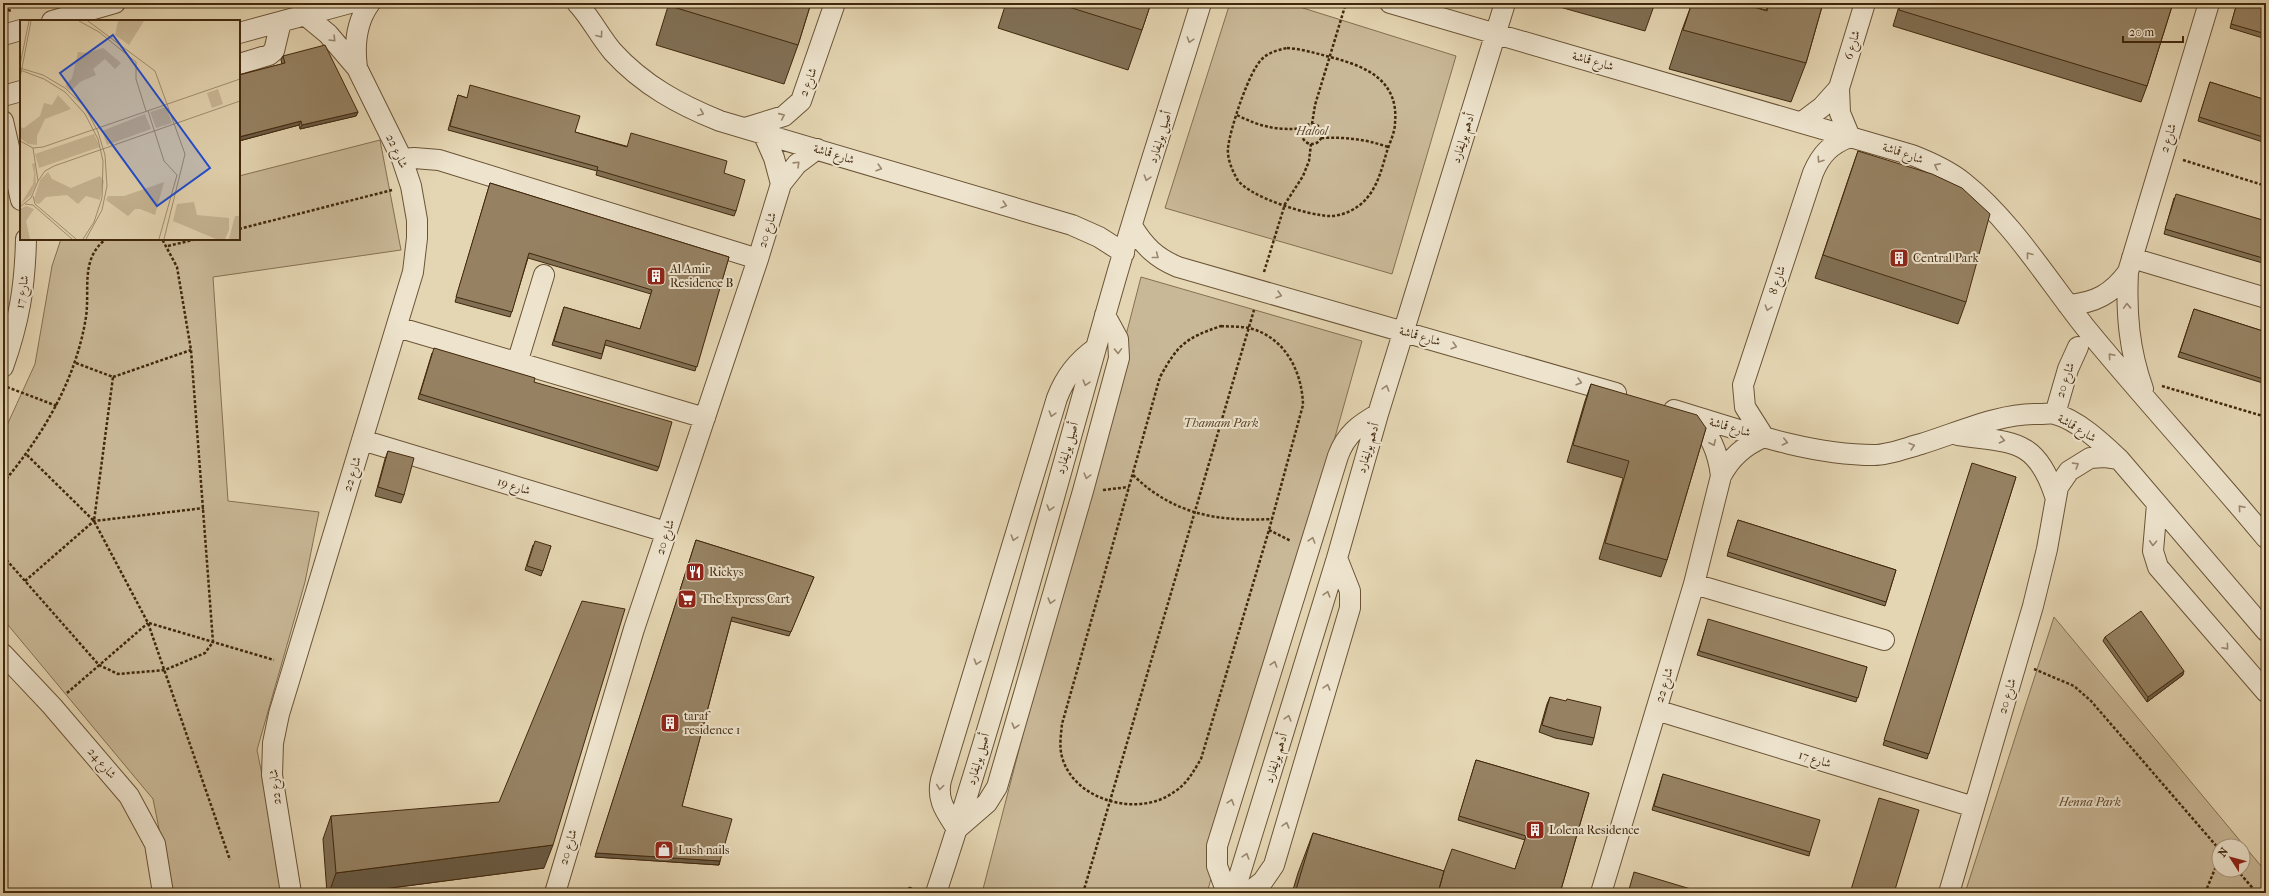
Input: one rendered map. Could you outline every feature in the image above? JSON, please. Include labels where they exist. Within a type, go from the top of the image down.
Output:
[{"type":"street","points":[[55,20],[114,3]]},
{"type":"street","points":[[240,33],[350,3]]},
{"type":"street","name":"شارع 22","points":[[357,68],[355,42],[357,30],[370,3]]},
{"type":"street","name":"شارع قماشة","points":[[577,3],[614,53],[645,81],[681,104],[720,121],[1072,225],[1099,237],[1124,253]]},
{"type":"street","name":"شارع 2","points":[[754,131],[784,116],[801,101],[835,3]]},
{"type":"street","name":"أصيل بوليفارد","points":[[936,893],[957,829],[1007,658],[1105,315],[1202,3]]},
{"type":"street","name":"شارع قماشة","points":[[1390,3],[1850,136],[1912,155],[1938,166],[1962,181],[1983,199],[2001,219],[2068,305],[2266,538]]},
{"type":"street","name":"أدهم بوليفارد","points":[[1234,893],[1337,558],[1378,414],[1505,3]]},
{"type":"street","name":"شارع 6","points":[[1850,136],[1840,113],[1839,88],[1865,3]]},
{"type":"street","name":"شارع 2","points":[[2147,398],[2140,380],[2129,337],[2126,305],[2130,265],[2209,3]]},
{"type":"street","name":"شارع 22","points":[[292,892],[272,775],[273,743],[279,714],[413,272],[416,255],[417,220],[411,186],[402,160],[357,68],[328,34],[304,15]]},
{"type":"street","points":[[240,64],[269,55],[274,51],[281,22]]},
{"type":"street","points":[[3,35],[20,30]]},
{"type":"street","name":"شارع 6","points":[[1802,122],[1822,106],[1839,88]]},
{"type":"street","points":[[3,96],[20,91]]},
{"type":"street","points":[[3,120],[20,196]]},
{"type":"street","points":[[754,131],[774,158],[781,184]]},
{"type":"street","name":"شارع 8","points":[[1764,437],[1745,407],[1743,396],[1746,374],[1818,160],[1827,150],[1850,136]]},
{"type":"street","name":"شارع 20","points":[[555,893],[605,723],[666,532],[758,259],[781,184],[797,164],[817,149]]},
{"type":"street","points":[[402,160],[414,158],[439,160],[758,259]]},
{"type":"street","name":"شارع قماشة","points":[[1132,226],[1148,249],[1163,262],[1632,398]]},
{"type":"street","name":"شارع 17","points":[[3,367],[16,331],[25,277],[26,240]]},
{"type":"street","points":[[2130,265],[2266,298]]},
{"type":"street","name":"شارع 2","points":[[2068,305],[2096,300],[2109,293],[2130,265]]},
{"type":"street","points":[[517,363],[544,275]]},
{"type":"street","points":[[1096,348],[1075,366],[1064,381],[1057,398],[939,788],[941,803],[957,829],[987,803],[997,787],[1083,491],[1119,358],[1118,339],[1105,315]]},
{"type":"street","points":[[397,327],[705,418]]},
{"type":"street","name":"شارع 20","points":[[2055,414],[2068,368],[2078,347]]},
{"type":"street","name":"شارع قماشة","points":[[1655,405],[1764,437],[1853,455],[1876,455],[2000,418],[2027,414],[2055,414],[2089,434],[2119,460],[2266,631]]},
{"type":"street","points":[[1226,893],[1217,866],[1217,846],[1338,456],[1342,446],[1354,429],[1378,414]]},
{"type":"street","name":"شارع 22","points":[[1693,416],[1705,428],[1713,443],[1719,459],[1721,476]]},
{"type":"street","name":"شارع 20","points":[[1950,434],[2007,441],[2024,449],[2039,462],[2049,478],[2055,496]]},
{"type":"street","name":"شارع 22","points":[[1601,893],[1694,584],[1721,476],[1728,463],[1738,452],[1764,437]]},
{"type":"street","name":"شارع 19","points":[[362,440],[666,532]]},
{"type":"street","name":"شارع 20","points":[[1949,893],[2017,663],[2047,549],[2055,496],[2062,478],[2076,464],[2097,457],[2119,460]]},
{"type":"street","points":[[2157,504],[2153,551],[2158,567],[2266,692]]},
{"type":"street","points":[[1248,893],[1263,881],[1274,865],[1348,616],[1350,591],[1337,558]]},
{"type":"street","points":[[1694,584],[1884,640]]},
{"type":"street","points":[[988,625],[1007,658]]},
{"type":"street","name":"شارع 24","points":[[3,654],[52,706],[112,774],[129,796],[155,844],[163,893]]},
{"type":"street","name":"شارع 17","points":[[1656,710],[1974,807]]},
{"type":"path","points":[[1312,124],[1315,105],[1346,3]]},
{"type":"path","points":[[1287,48],[1299,49],[1330,57],[1370,70],[1382,80],[1390,93],[1395,108],[1396,124],[1373,192],[1362,204],[1348,213],[1331,216],[1315,214],[1250,192],[1238,181],[1230,165],[1228,149],[1237,115],[1255,67],[1263,57],[1274,51],[1287,48]]},
{"type":"path","points":[[1237,115],[1253,124],[1270,128],[1287,130],[1304,128],[1312,124]]},
{"type":"path","points":[[1312,124],[1321,130],[1322,138]]},
{"type":"path","points":[[1304,128],[1302,136],[1304,140],[1311,144]]},
{"type":"path","points":[[1311,144],[1322,138],[1344,137],[1367,140],[1388,147]]},
{"type":"path","points":[[1084,893],[1285,204],[1303,176],[1309,160],[1311,144]]},
{"type":"path","points":[[2163,154],[2266,186]]},
{"type":"path","points":[[240,228],[411,186]]},
{"type":"path","points":[[3,483],[27,455],[57,406],[76,363],[86,317],[90,260],[96,248],[105,240]]},
{"type":"path","points":[[3,556],[99,665],[118,674],[165,670],[205,653],[213,642],[191,350],[177,267],[168,246],[163,240]]},
{"type":"path","points":[[168,246],[193,240]]},
{"type":"path","points":[[1221,326],[1249,328],[1265,334],[1278,344],[1290,357],[1298,372],[1302,388],[1303,405],[1272,518],[1201,759],[1190,778],[1174,793],[1154,802],[1147,803],[1132,804],[1111,800],[1095,795],[1081,786],[1073,777],[1062,758],[1060,740],[1062,724],[1160,377],[1173,352],[1195,335],[1221,326]]},
{"type":"path","points":[[76,363],[113,377],[191,350]]},
{"type":"path","points":[[94,521],[113,377]]},
{"type":"path","points":[[2140,380],[2266,417]]},
{"type":"path","points":[[3,385],[57,406]]},
{"type":"path","points":[[27,455],[94,521],[148,622],[230,860]]},
{"type":"path","points":[[1133,475],[1161,499],[1195,513],[1233,519],[1272,518]]},
{"type":"path","points":[[25,581],[94,521],[204,508]]},
{"type":"path","points":[[148,622],[294,666]]},
{"type":"path","points":[[52,706],[148,622]]},
{"type":"path","points":[[2017,663],[2074,686],[2091,702],[2211,840]]},
{"type":"path","points":[[2205,893],[2211,878]]},
{"type":"path","points":[[2244,878],[2257,893]]},
{"type":"green space","name":"Halool","points":[[1230,3],[1287,3],[1456,56],[1392,274],[1165,208]]},
{"type":"green space","points":[[380,140],[401,250],[213,277],[228,501],[319,512],[305,582],[257,750],[286,893],[172,893],[153,799],[3,619],[3,434],[35,364],[52,266],[61,240],[240,240],[240,176]]},
{"type":"green space","name":"Thamam Park","points":[[1141,277],[1362,341],[1207,893],[982,893]]},
{"type":"green space","name":"Henna Park","points":[[2054,617],[2238,838],[2211,838],[2211,878],[2251,878],[2251,854],[2266,872],[2266,893],[1965,893]]},
{"type":"building","points":[[671,3],[811,3],[798,45],[670,6]]},
{"type":"building","points":[[1056,3],[1151,3],[1142,30]]},
{"type":"building","points":[[1692,3],[1740,3],[1767,11],[1769,3],[1823,3],[1806,63],[1683,30]]},
{"type":"building","points":[[1901,3],[2173,3],[2147,86],[1899,10]]},
{"type":"building","points":[[2237,3],[2266,3],[2266,34],[2231,24]]},
{"type":"building","points":[[325,45],[358,112],[302,125],[301,121],[240,137],[240,75],[285,63],[283,56]]},
{"type":"building","points":[[2210,82],[2266,100],[2266,138],[2199,117]]},
{"type":"building","points":[[470,85],[580,116],[575,132],[627,147],[631,133],[727,161],[724,173],[745,180],[736,211],[597,170],[598,167],[450,126],[458,95],[467,98]]},
{"type":"building","name":"Central Park","points":[[1858,151],[1932,174],[1962,188],[1990,214],[1966,302],[1823,255]]},
{"type":"building","name":"Al Amir Residence B","points":[[490,183],[729,257],[697,367],[606,340],[602,354],[554,341],[564,307],[640,329],[652,290],[529,253],[512,312],[456,297]]},
{"type":"building","points":[[2176,194],[2266,221],[2266,259],[2165,229]]},
{"type":"building","points":[[2194,309],[2266,332],[2266,380],[2180,352]]},
{"type":"building","points":[[434,348],[535,378],[534,382],[672,422],[659,467],[420,394]]},
{"type":"building","points":[[1591,384],[1697,415],[1706,428],[1667,560],[1605,543],[1629,461],[1573,445]]},
{"type":"building","points":[[388,451],[414,458],[404,495],[378,487]]},
{"type":"building","points":[[1972,463],[2016,477],[1929,754],[1884,740]]},
{"type":"building","points":[[1738,520],[1896,570],[1886,602],[1728,552]]},
{"type":"building","name":"taraf residence 1","points":[[696,540],[814,577],[791,632],[732,617],[682,806],[732,819],[720,861],[596,853]]},
{"type":"building","points":[[535,541],[551,546],[543,571],[527,566]]},
{"type":"building","points":[[582,601],[625,609],[553,845],[336,873],[331,816],[499,802]]},
{"type":"building","points":[[2141,611],[2184,671],[2148,697],[2105,637]]},
{"type":"building","points":[[1708,619],[1867,667],[1858,698],[1699,651]]},
{"type":"building","points":[[1550,697],[1566,701],[1567,699],[1601,707],[1594,738],[1542,725]]},
{"type":"building","name":"Lolena Residence","points":[[1476,760],[1589,793],[1560,893],[1438,893],[1452,849],[1515,869],[1526,836],[1459,816]]},
{"type":"building","points":[[1663,774],[1820,820],[1810,852],[1654,806]]},
{"type":"building","points":[[1879,798],[1919,810],[1894,893],[1850,893]]},
{"type":"building","points":[[1313,833],[1444,871],[1438,893],[1295,893]]},
{"type":"building","points":[[1634,872],[1704,893],[1628,893]]},
{"type":"place","name":"Central Park","points":[[1899,258]]},
{"type":"place","name":"Al Amir Residence B","points":[[656,276]]},
{"type":"place","name":"Rickys","points":[[695,572]]},
{"type":"place","name":"The Express Cart","points":[[687,599]]},
{"type":"place","name":"taraf residence 1","points":[[670,723]]},
{"type":"place","name":"Lolena Residence","points":[[1535,830]]},
{"type":"place","name":"Lush nails","points":[[664,850]]}]
